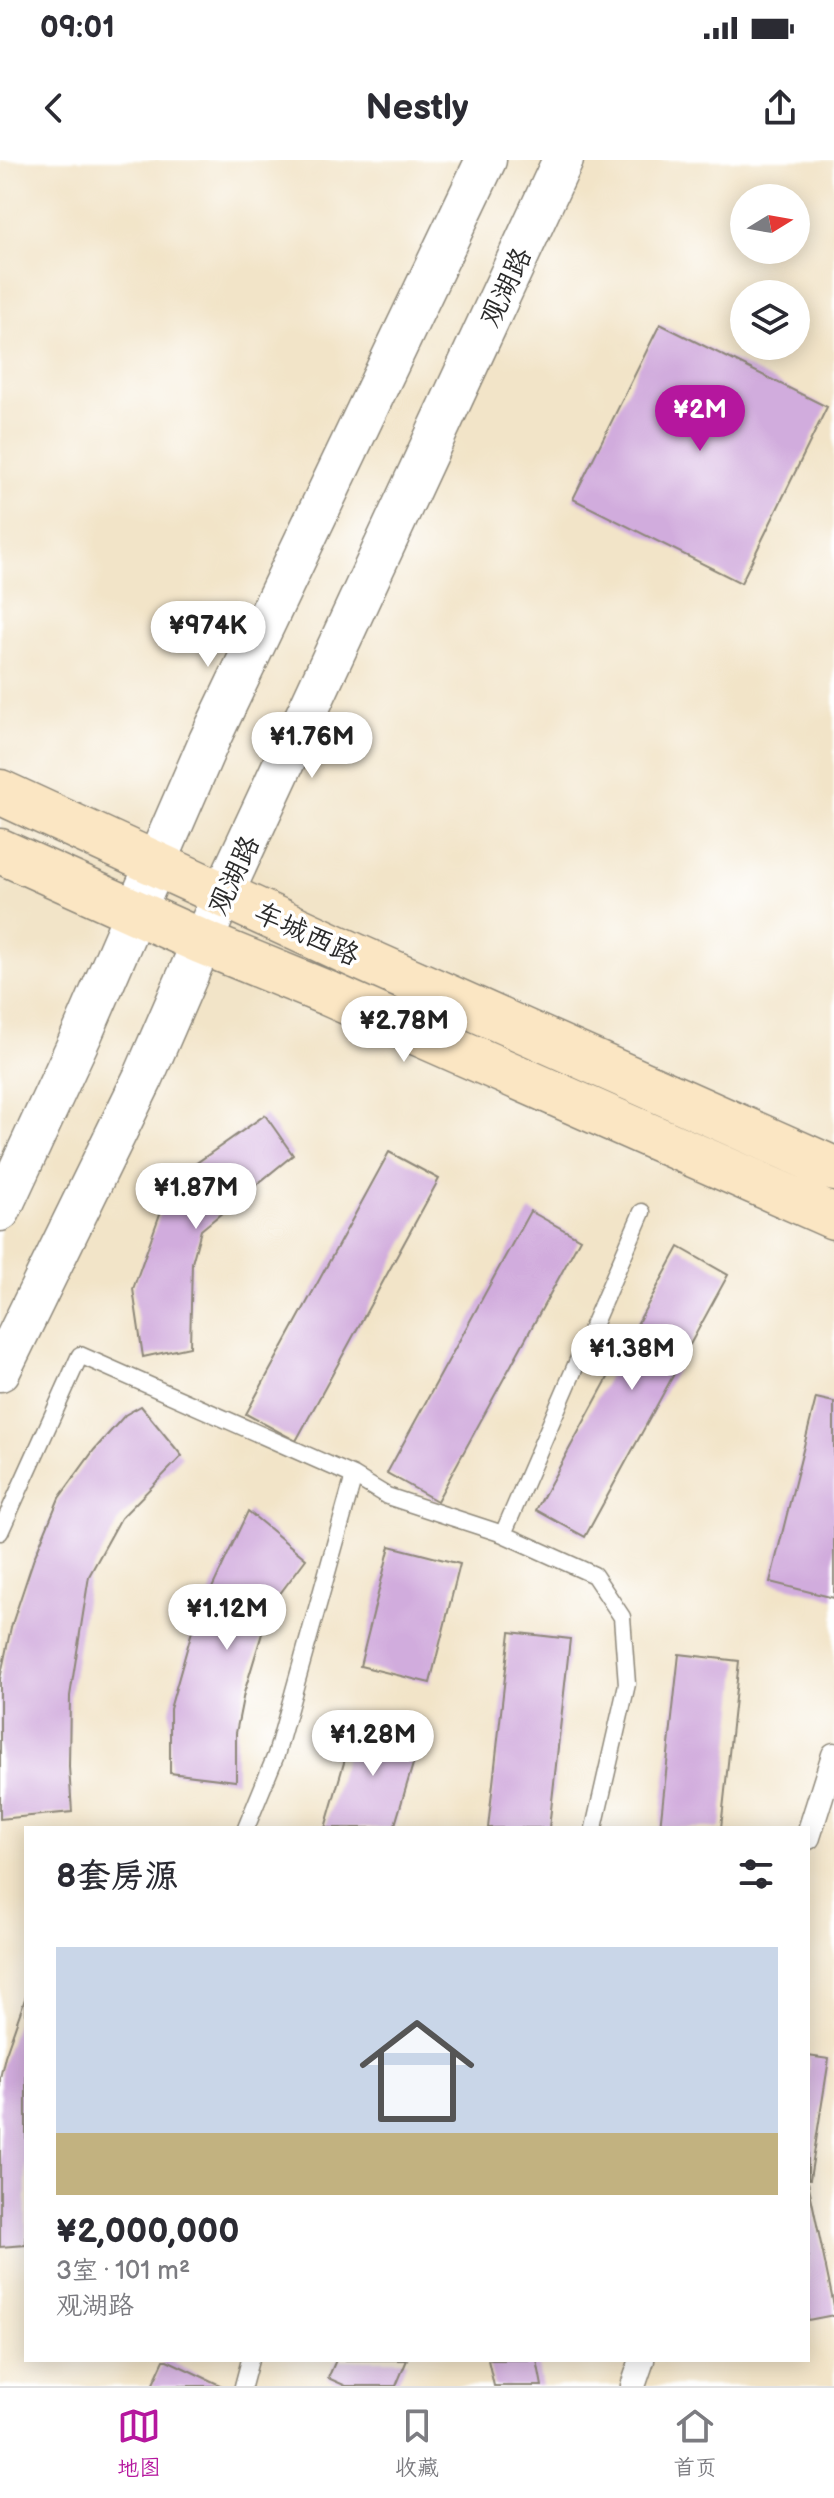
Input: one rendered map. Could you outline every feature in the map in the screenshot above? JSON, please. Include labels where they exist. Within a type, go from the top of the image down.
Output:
[{"type":"main road","name":"车城西路","points":[[0,792],[834,1169]]},
{"type":"main road","name":"车城西路","points":[[0,851],[834,1217]]},
{"type":"street","points":[[0,1211],[83,1032],[209,741],[486,160]]},
{"type":"street","name":"观湖路","points":[[0,1371],[144,1076],[223,894],[563,160]]},
{"type":"street","points":[[810,1831],[834,1755]]},
{"type":"street","points":[[633,2386],[641,2362]]},
{"type":"lane","points":[[503,1534],[642,1212]]},
{"type":"lane","points":[[0,1532],[80,1355],[354,1476],[387,1496],[503,1534],[594,1575],[622,1617],[627,1684],[594,1826]]},
{"type":"lane","points":[[247,1826],[276,1755],[354,1476]]},
{"type":"lane","points":[[243,2386],[249,2362]]},
{"type":"building","points":[[660,324],[827,407],[741,583],[573,499]]},
{"type":"building","points":[[265,1115],[293,1155],[201,1230],[192,1263],[190,1347],[143,1357],[133,1289],[165,1200],[178,1176]]},
{"type":"building","points":[[389,1152],[439,1179],[296,1441],[246,1414]]},
{"type":"building","points":[[530,1211],[580,1239],[437,1501],[387,1473]]},
{"type":"building","points":[[679,1247],[728,1275],[585,1537],[536,1510]]},
{"type":"building","points":[[816,1398],[834,1402],[834,1598],[770,1582]]},
{"type":"building","points":[[141,1406],[182,1456],[121,1518],[89,1576],[70,1696],[72,1812],[0,1819],[0,1679],[11,1627],[34,1558],[59,1498],[94,1450],[125,1415]]},
{"type":"building","points":[[248,1511],[306,1559],[270,1607],[244,1693],[236,1733],[236,1781],[170,1773],[170,1709],[192,1631]]},
{"type":"building","points":[[390,1546],[460,1564],[430,1683],[360,1666]]},
{"type":"building","points":[[510,1632],[570,1639],[549,1826],[488,1826]]},
{"type":"building","points":[[679,1654],[739,1661],[721,1826],[660,1826]]},
{"type":"building","points":[[357,1718],[421,1737],[395,1826],[326,1826]]},
{"type":"building","points":[[24,2002],[24,2245],[0,2247],[0,2078]]},
{"type":"building","points":[[810,2056],[829,2059],[810,2179]]},
{"type":"building","points":[[810,2192],[834,2306],[834,2315],[810,2320]]},
{"type":"building","points":[[163,2362],[171,2362],[222,2386],[152,2386]]},
{"type":"building","points":[[335,2362],[406,2362],[396,2386],[346,2386],[328,2378]]},
{"type":"building","points":[[488,2362],[537,2362],[542,2386],[494,2386]]}]
